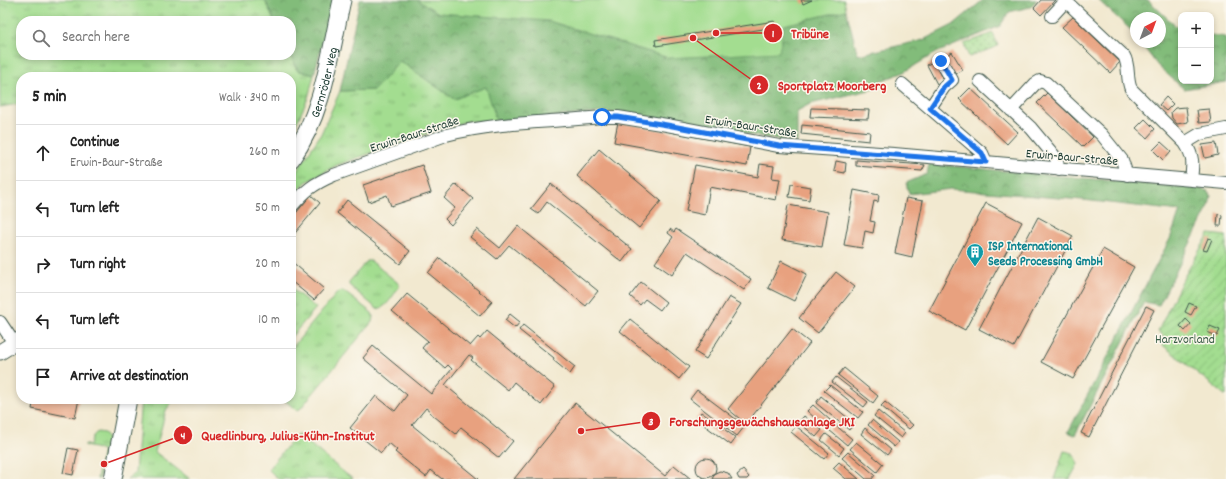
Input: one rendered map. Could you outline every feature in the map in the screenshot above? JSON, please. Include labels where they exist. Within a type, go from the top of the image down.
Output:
[{"type":"main road","name":"Gernröder Weg","points":[[296,150],[308,130],[320,97],[342,0]]},
{"type":"main road","points":[[113,479],[127,404]]},
{"type":"street","points":[[1052,16],[1064,4],[1070,5],[1124,56],[1127,62],[1129,85],[1131,89],[1185,143],[1190,151],[1193,161],[1190,180]]},
{"type":"street","points":[[930,108],[944,87],[952,80],[941,61]]},
{"type":"street","points":[[980,81],[1031,128],[1056,158],[1059,169]]},
{"type":"street","points":[[1011,110],[1035,84],[1040,81],[1046,83],[1102,136],[1122,160],[1127,175]]},
{"type":"street","points":[[902,84],[982,153],[986,162]]},
{"type":"street","name":"Erwin-Baur-Straße","points":[[296,201],[302,194],[316,183],[334,175],[446,135],[498,126],[602,117],[618,117],[667,125],[779,146],[1226,183]]},
{"type":"street","points":[[1185,143],[1200,134],[1226,130]]},
{"type":"street","points":[[0,322],[16,339]]},
{"type":"street","points":[[0,352],[16,342]]},
{"type":"green space","points":[[0,0],[265,0],[272,16],[16,16],[16,60],[292,60],[297,70],[314,75],[308,98],[296,124],[296,72],[16,72],[16,104],[0,107]]},
{"type":"green space","points":[[265,0],[333,0],[314,75],[297,70],[292,60],[296,60],[296,16],[272,16]]},
{"type":"green space","points":[[360,0],[417,0],[439,13],[549,21],[669,58],[784,25],[846,10],[858,55],[923,40],[953,25],[983,0],[1037,0],[1030,7],[1009,12],[1000,26],[936,53],[902,73],[880,81],[878,88],[810,104],[797,111],[797,142],[609,112],[497,121],[486,87],[454,99],[400,61],[374,90],[340,91]]},
{"type":"green space","points":[[417,0],[844,0],[846,10],[784,25],[779,52],[669,58],[549,21],[439,13]]},
{"type":"green space","points":[[1098,0],[1148,0],[1161,12],[1130,12],[1130,29]]},
{"type":"green space","points":[[1166,17],[1178,28],[1178,84],[1158,66],[1144,48],[1166,48]]},
{"type":"green space","points":[[993,33],[998,46],[969,57],[964,44]]},
{"type":"green space","points":[[1214,35],[1226,37],[1226,82],[1214,84]]},
{"type":"green space","points":[[400,61],[454,99],[487,86],[497,121],[468,121],[439,129],[337,165],[306,182],[296,193],[296,172],[321,134],[340,91],[373,90]]},
{"type":"green space","points":[[1178,84],[1214,84],[1184,89]]},
{"type":"green space","points":[[929,164],[1201,189],[1208,191],[1211,196],[1209,206],[1159,305],[1144,302],[1075,435],[1068,432],[1170,239],[1180,211],[1083,200],[951,189],[909,194],[906,183],[927,174]]},
{"type":"green space","name":"Harzvorland","points":[[1209,234],[1226,236],[1226,396],[1159,342],[1164,336],[1158,331],[1184,277]]},
{"type":"green space","points":[[367,261],[371,261],[398,283],[399,287],[387,304],[381,308],[377,309],[349,285],[349,282]]},
{"type":"green space","points":[[343,291],[372,313],[372,322],[300,409],[296,410],[289,404],[296,404],[296,343],[338,292]]},
{"type":"green space","points":[[296,292],[316,308],[296,331]]},
{"type":"green space","points":[[141,404],[170,404],[166,410],[155,452],[190,479],[127,479],[135,473]]},
{"type":"green space","points":[[98,432],[104,433],[107,439],[99,479],[97,479],[103,450],[85,446],[85,444],[90,445],[93,436]]},
{"type":"green space","points":[[299,435],[353,479],[278,479],[268,469],[296,436]]},
{"type":"green space","points":[[1064,451],[1073,453],[1078,464],[1070,479],[1054,479]]},
{"type":"building","points":[[801,0],[812,0],[803,4]]},
{"type":"building","points":[[1041,0],[1055,0],[1041,15],[1034,8]]},
{"type":"building","points":[[1073,17],[1120,62],[1110,73],[1062,27]]},
{"type":"building","points":[[775,21],[776,27],[656,46],[655,40]]},
{"type":"building","points":[[952,52],[963,70],[954,75],[943,58]]},
{"type":"building","points":[[934,61],[944,80],[937,84],[927,65]]},
{"type":"building","points":[[970,88],[1018,132],[1007,144],[959,99]]},
{"type":"building","points":[[1047,93],[1093,137],[1083,147],[1037,103]]},
{"type":"building","points":[[1166,97],[1173,104],[1166,111],[1159,105]]},
{"type":"building","points":[[1186,107],[1188,122],[1177,124],[1172,118],[1171,112],[1175,108]]},
{"type":"building","points":[[811,108],[869,110],[868,119],[810,117]]},
{"type":"building","points":[[1209,109],[1211,122],[1199,123],[1197,110]]},
{"type":"building","points":[[1145,119],[1155,129],[1147,138],[1136,128]]},
{"type":"building","points":[[618,122],[750,147],[747,166],[614,142]]},
{"type":"building","points":[[802,125],[870,132],[869,141],[801,134]]},
{"type":"building","points":[[1161,142],[1171,151],[1163,160],[1153,150]]},
{"type":"building","points":[[1216,143],[1218,155],[1205,158],[1202,145]]},
{"type":"building","points":[[599,149],[661,201],[639,228],[577,176]]},
{"type":"building","points":[[856,160],[925,165],[922,171],[856,166]]},
{"type":"building","points":[[836,161],[846,163],[845,173],[834,171]]},
{"type":"building","points":[[760,164],[774,166],[772,178],[780,179],[776,200],[710,187],[705,215],[686,211],[695,165],[758,177]]},
{"type":"building","points":[[422,165],[431,193],[391,206],[387,195],[369,202],[363,185]]},
{"type":"building","points":[[456,184],[473,199],[451,225],[445,219],[455,208],[444,198]]},
{"type":"building","points":[[551,184],[632,249],[622,262],[547,202],[538,214],[531,209]]},
{"type":"building","points":[[791,184],[811,187],[809,200],[789,197]]},
{"type":"building","points":[[854,190],[879,195],[878,202],[874,201],[870,221],[875,222],[873,233],[865,231],[862,248],[844,245]]},
{"type":"building","points":[[311,195],[320,203],[296,232],[296,213]]},
{"type":"building","points":[[906,198],[923,201],[912,257],[895,253]]},
{"type":"building","points":[[347,200],[410,251],[400,264],[337,213]]},
{"type":"building","name":"ISP International Seeds Processing GmbH","points":[[986,203],[1022,222],[965,330],[929,311]]},
{"type":"building","points":[[788,205],[828,212],[822,247],[782,240]]},
{"type":"building","points":[[1218,214],[1222,215],[1221,226],[1217,226]]},
{"type":"building","points":[[1038,217],[1073,236],[1014,347],[979,329]]},
{"type":"building","points":[[518,226],[598,291],[586,306],[509,245],[497,259],[470,237],[477,229],[500,248]]},
{"type":"building","points":[[670,229],[674,232],[676,229],[751,279],[744,290],[687,252],[672,275],[655,263],[673,237],[668,233]]},
{"type":"building","points":[[1208,238],[1212,239],[1207,251],[1203,250]]},
{"type":"building","points":[[1103,249],[1134,267],[1073,379],[1041,362]]},
{"type":"building","points":[[440,258],[492,302],[480,316],[428,273]]},
{"type":"building","points":[[781,261],[807,274],[794,301],[768,288]]},
{"type":"building","points":[[296,265],[324,289],[314,300],[296,285]]},
{"type":"building","points":[[836,272],[855,287],[818,333],[799,318]]},
{"type":"building","points":[[641,282],[666,302],[660,310],[645,299],[640,305],[630,296]]},
{"type":"building","points":[[407,294],[470,346],[478,337],[480,339],[487,331],[555,387],[541,405],[514,382],[508,390],[471,360],[473,358],[469,355],[445,385],[513,441],[499,458],[461,427],[456,434],[426,408],[412,425],[478,479],[442,479],[431,470],[426,477],[395,452],[397,450],[389,443],[381,453],[350,428],[376,396],[395,411],[407,395],[363,358],[373,346],[431,394],[452,369],[448,365],[445,368],[422,348],[428,341],[392,311]]},
{"type":"building","points":[[729,297],[741,304],[706,359],[695,352]]},
{"type":"building","points":[[1189,303],[1196,306],[1191,315],[1185,312]]},
{"type":"building","points":[[1146,306],[1154,310],[1089,437],[1081,433]]},
{"type":"building","points":[[510,314],[520,322],[515,328],[505,320]]},
{"type":"building","points":[[630,319],[689,367],[679,379],[620,331]]},
{"type":"building","points":[[1186,319],[1191,324],[1185,331],[1180,326]]},
{"type":"building","points":[[523,325],[575,367],[570,374],[553,360],[554,358],[519,330]]},
{"type":"building","points":[[1210,326],[1220,330],[1217,336],[1207,332]]},
{"type":"building","points":[[792,329],[810,343],[746,424],[728,409]]},
{"type":"building","points":[[844,368],[878,396],[873,403],[838,375]]},
{"type":"building","points":[[836,377],[868,402],[864,407],[832,382]]},
{"type":"building","points":[[830,385],[863,412],[858,418],[824,391]]},
{"type":"building","points":[[697,390],[745,426],[737,436],[690,399]]},
{"type":"building","points":[[821,396],[854,423],[849,430],[816,403]]},
{"type":"building","points":[[885,402],[913,425],[909,429],[881,406]]},
{"type":"building","points":[[575,403],[665,476],[674,465],[691,479],[514,479]]},
{"type":"building","points":[[33,404],[78,404],[75,418],[32,409]]},
{"type":"building","points":[[813,405],[830,420],[825,427],[807,411]]},
{"type":"building","points":[[878,411],[905,433],[901,438],[874,416]]},
{"type":"building","points":[[701,412],[736,438],[731,445],[696,419]]},
{"type":"building","points":[[804,416],[822,430],[816,437],[799,422]]},
{"type":"building","points":[[872,420],[898,442],[894,447],[868,425]]},
{"type":"building","points":[[834,424],[852,439],[847,445],[829,430]]},
{"type":"building","points":[[796,426],[829,453],[824,459],[791,432]]},
{"type":"building","points":[[865,428],[891,450],[887,455],[861,434]]},
{"type":"building","points":[[826,434],[844,448],[839,455],[821,440]]},
{"type":"building","points":[[856,442],[883,464],[877,472],[850,449]]},
{"type":"building","points":[[68,448],[78,450],[73,475],[63,473]]},
{"type":"building","points":[[848,452],[875,475],[872,479],[866,479],[842,458]]},
{"type":"building","points":[[706,458],[713,461],[716,468],[713,475],[706,478],[699,475],[696,468],[699,461]]},
{"type":"building","points":[[839,462],[859,479],[846,479],[833,468]]},
{"type":"building","points":[[743,470],[749,477],[747,479],[739,479],[737,475]]},
{"type":"building","points":[[720,471],[728,473],[732,479],[712,479],[715,473]]},
{"type":"place","name":"Tribüne","points":[[716,33]]},
{"type":"place","name":"Sportplatz Moorberg","points":[[693,38]]},
{"type":"place","name":"ISP International Seeds Processing GmbH","points":[[975,267]]},
{"type":"place","name":"Forschungsgewächshausanlage JKI","points":[[581,431]]},
{"type":"place","name":"Quedlinburg, Julius-Kühn-Institut","points":[[104,464]]},
{"type":"route","points":[[602,117],[618,117],[667,125],[779,146],[986,162],[982,153],[930,108],[944,87],[952,80],[941,61]]}]
